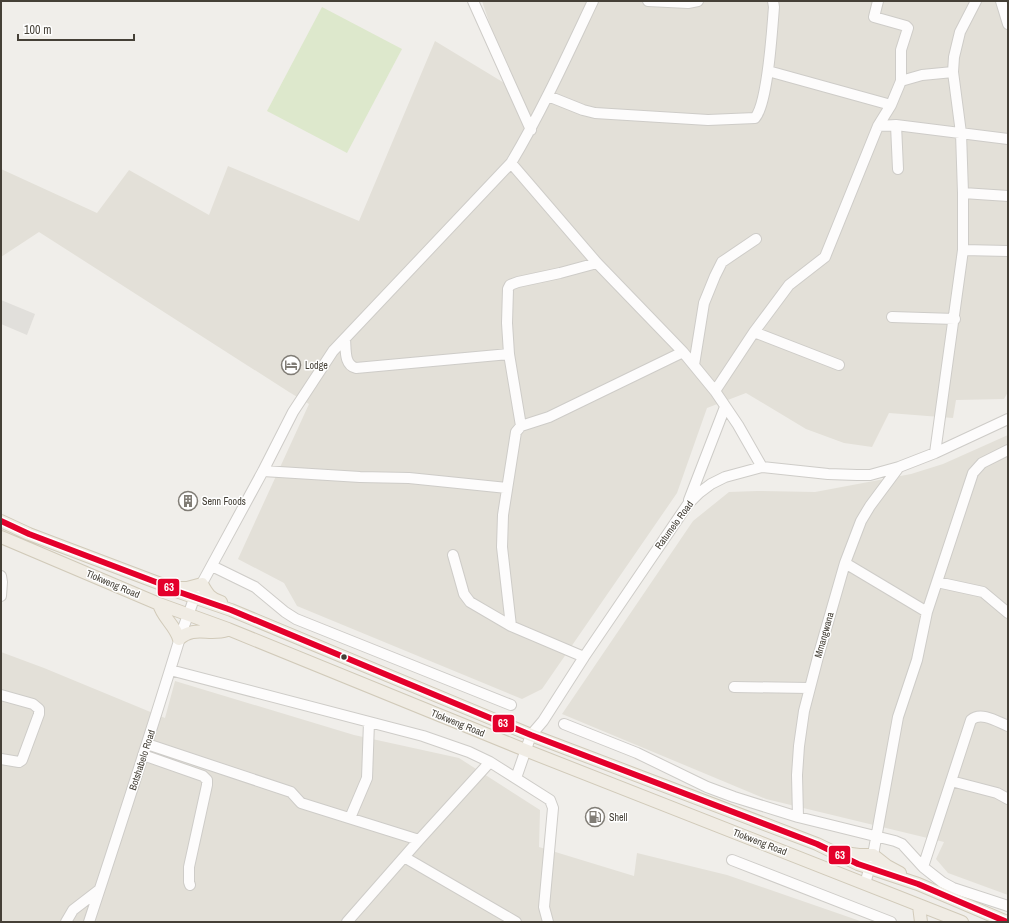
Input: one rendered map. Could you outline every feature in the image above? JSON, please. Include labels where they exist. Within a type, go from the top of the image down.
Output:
[{"type":"main road","name":"Tlokweng Road","points":[[1,521],[29,534],[194,598],[231,610],[531,735],[817,844],[869,868],[918,884],[1007,922]]},
{"type":"main road","name":"Tlokweng Road","points":[[1,537],[159,604],[228,629],[525,750],[962,922]]},
{"type":"main road","points":[[161,584],[176,589],[193,587],[202,584],[213,600],[224,603],[231,610]]},
{"type":"main road","points":[[159,604],[161,611],[174,626],[179,639],[184,634],[190,632],[218,633],[228,629]]},
{"type":"main road","points":[[817,844],[835,852],[873,855],[893,870],[913,878],[918,884]]},
{"type":"main road","points":[[919,906],[922,922]]},
{"type":"main road","points":[[926,922],[938,913]]},
{"type":"street","points":[[473,1],[531,130]]},
{"type":"street","name":"Botshabelo Road","points":[[89,922],[147,744],[179,639],[194,598],[263,472],[293,412],[333,351],[511,163],[531,130],[593,1]]},
{"type":"street","points":[[648,1],[688,3],[698,1]]},
{"type":"street","points":[[548,96],[583,110],[595,113],[708,120],[755,118],[759,113],[768,71],[774,7],[773,1]]},
{"type":"street","points":[[714,391],[754,332],[789,285],[825,257],[878,126],[891,105],[901,81],[901,50],[908,28],[906,26],[874,18],[878,1]]},
{"type":"street","points":[[936,453],[963,250],[964,193],[961,133],[953,72],[954,57],[960,32],[976,1]]},
{"type":"street","points":[[1001,1],[1008,24]]},
{"type":"street","points":[[768,71],[891,105]]},
{"type":"street","points":[[901,81],[922,75],[953,72]]},
{"type":"street","points":[[878,126],[896,125],[1008,139]]},
{"type":"street","points":[[896,125],[898,169]]},
{"type":"street","points":[[511,163],[597,263],[694,365],[738,425],[762,467]]},
{"type":"street","points":[[964,193],[1008,196]]},
{"type":"street","points":[[694,365],[704,303],[715,276],[722,262],[756,239]]},
{"type":"street","points":[[963,250],[1008,251]]},
{"type":"street","points":[[521,426],[509,354],[507,323],[508,289],[510,286],[518,282],[597,263]]},
{"type":"street","points":[[892,317],[954,319]]},
{"type":"street","points":[[754,332],[839,365]]},
{"type":"street","points":[[345,339],[347,362],[351,367],[356,368],[509,354]]},
{"type":"street","points":[[511,626],[502,547],[503,514],[516,432],[521,426],[549,417],[683,352]]},
{"type":"street","points":[[688,504],[725,407]]},
{"type":"street","name":"Ratumelo Road","points":[[516,778],[531,735],[543,721],[584,657],[688,504],[711,484],[726,477],[762,467],[828,474],[870,475],[899,467],[936,453],[1008,420]]},
{"type":"street","points":[[865,884],[873,855],[898,717],[917,660],[927,612],[973,472],[982,463],[1008,450]]},
{"type":"street","name":"Mmangwana","points":[[798,817],[798,759],[804,711],[809,688],[845,563],[861,521],[870,506],[899,467]]},
{"type":"street","points":[[263,472],[409,478],[507,488]]},
{"type":"street","points":[[453,555],[464,594],[470,602],[511,626],[584,657]]},
{"type":"street","points":[[845,563],[927,612]]},
{"type":"street","points":[[212,566],[255,587],[285,612],[296,619],[511,705]]},
{"type":"street","points":[[1,576],[1,596]]},
{"type":"street","points":[[937,582],[983,592],[1008,613]]},
{"type":"street","points":[[170,670],[423,736],[469,752],[490,762],[550,800],[553,808],[551,814],[544,907],[548,922]]},
{"type":"street","points":[[734,687],[809,688]]},
{"type":"street","points":[[1,695],[32,704],[40,709],[40,714],[22,760],[19,762],[1,759]]},
{"type":"street","points":[[923,867],[971,720],[977,716],[983,716],[1008,726]]},
{"type":"street","points":[[350,818],[367,778],[370,722]]},
{"type":"street","points":[[564,724],[637,753],[707,787],[748,802],[798,817],[876,835],[895,841],[902,844],[923,867],[942,882],[953,888],[1008,906]]},
{"type":"street","points":[[147,744],[291,792],[301,802],[419,840]]},
{"type":"street","points":[[143,755],[203,776],[207,780],[189,866],[190,885]]},
{"type":"street","points":[[347,922],[490,762]]},
{"type":"street","points":[[951,781],[997,793],[1008,799]]},
{"type":"street","points":[[404,857],[516,922]]},
{"type":"street","points":[[732,860],[891,922]]},
{"type":"street","points":[[66,922],[73,910],[99,890]]},
{"type":"shaded area","points":[[482,1],[1008,1],[1008,392],[1004,399],[956,400],[953,418],[889,413],[872,447],[844,443],[806,429],[746,393],[707,408],[677,493],[542,689],[522,699],[297,606],[284,583],[238,559],[309,404],[39,232],[1,257],[1,169],[97,213],[129,170],[209,215],[228,166],[359,221],[435,41],[511,87]]},
{"type":"shaded area","points":[[1,300],[35,314],[27,335],[1,324]]},
{"type":"shaded area","points":[[1008,435],[1008,895],[948,873],[936,859],[944,842],[766,799],[562,714],[693,521],[729,492],[815,492],[911,474],[943,464]]},
{"type":"shaded area","points":[[1,652],[44,668],[165,718],[175,681],[354,735],[459,758],[540,810],[539,847],[634,876],[637,853],[727,875],[863,922],[1,922]]},
{"type":"green space","points":[[322,7],[402,49],[347,153],[267,111]]},
{"type":"transit line","name":"63","points":[[1,521],[29,534],[176,591],[231,610],[531,735],[817,844],[858,864],[918,884],[1007,922]]},
{"type":"place","name":"Lodge","points":[[291,365]]},
{"type":"place","name":"Senn Foods","points":[[188,501]]},
{"type":"place","name":"Shell","points":[[595,817]]}]
